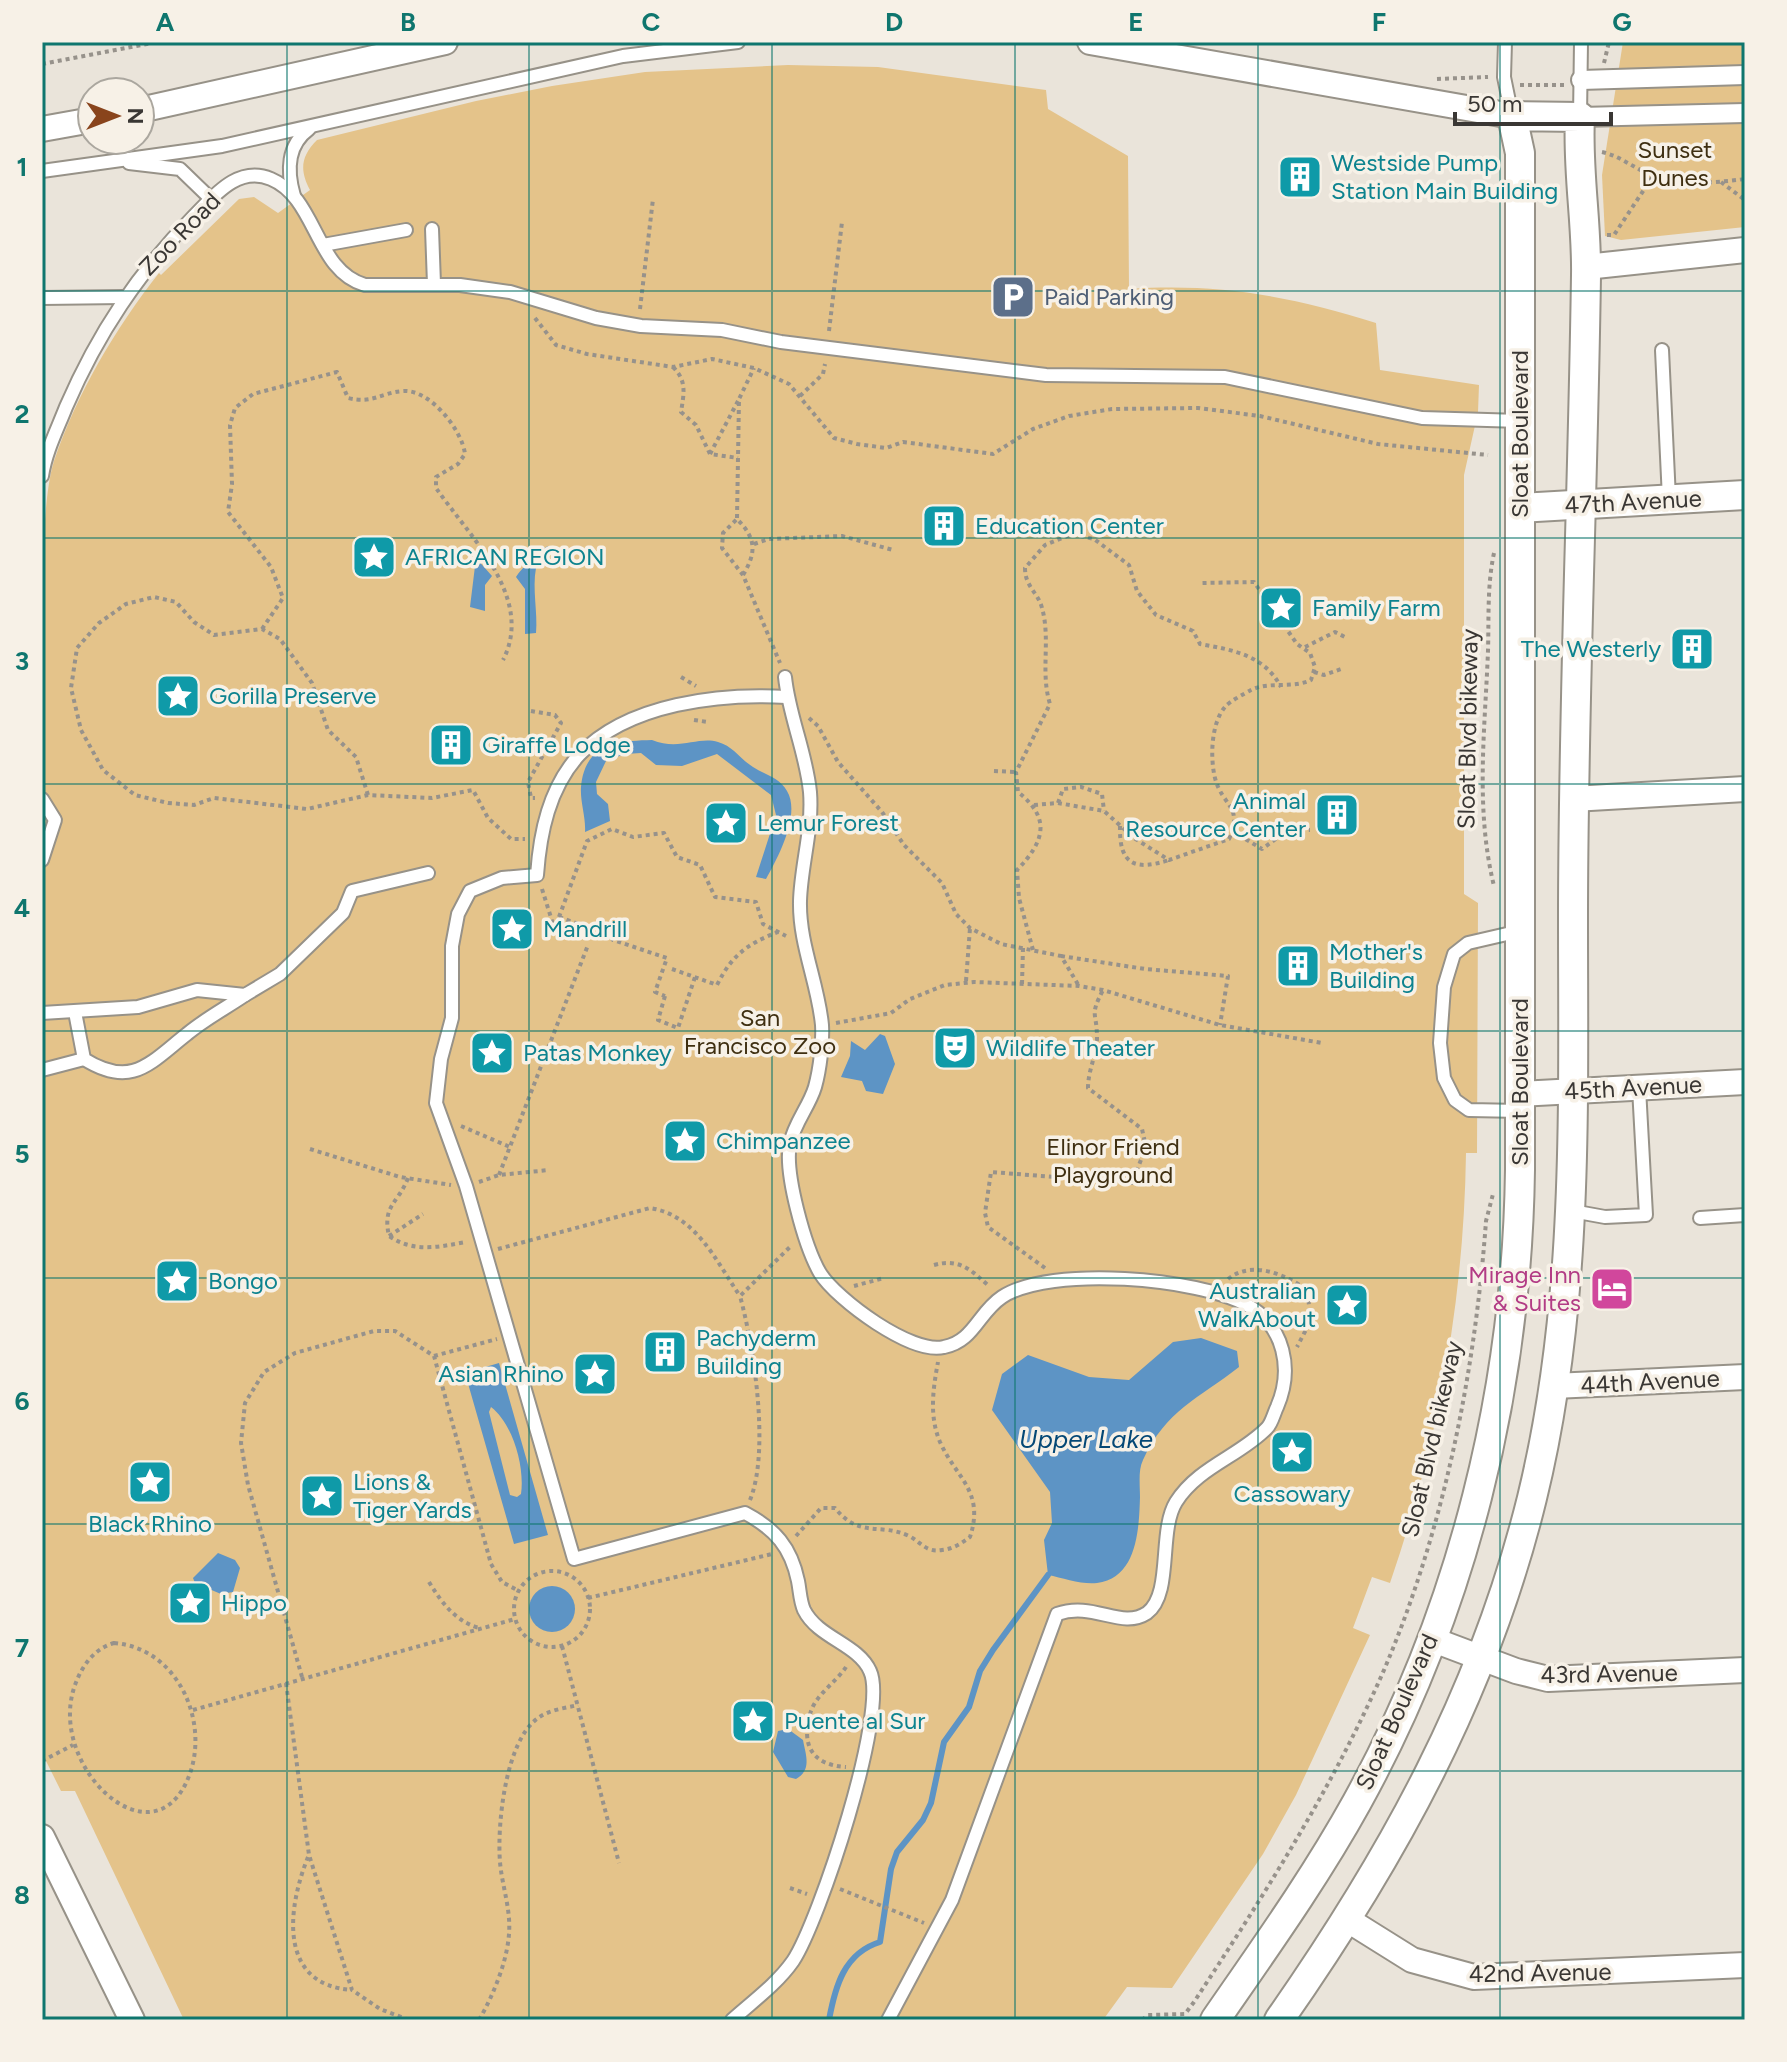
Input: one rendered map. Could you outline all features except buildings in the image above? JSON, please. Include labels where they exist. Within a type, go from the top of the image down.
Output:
[{"type":"street","points":[[156,106],[445,42]]},
{"type":"street","points":[[1090,42],[1512,116],[1745,113]]},
{"type":"street","points":[[1581,80],[1745,75]]},
{"type":"street","name":"Sloat Boulevard","points":[[1215,2020],[1298,1900],[1347,1819],[1394,1728],[1431,1639],[1473,1512],[1501,1383],[1517,1256],[1521,1103],[1520,153],[1512,116]]},
{"type":"street","points":[[1279,2020],[1348,1920],[1428,1779],[1481,1658],[1528,1511],[1554,1386],[1567,1297],[1572,1211],[1573,799],[1586,267],[1578,153],[1580,117]]},
{"type":"street","points":[[42,129],[76,123]]},
{"type":"street","points":[[1586,267],[1745,250]]},
{"type":"street","name":"47th Avenue","points":[[1520,508],[1745,495]]},
{"type":"street","points":[[1573,799],[1745,789]]},
{"type":"street","name":"45th Avenue","points":[[1521,1103],[1573,1092],[1745,1082]]},
{"type":"street","name":"44th Avenue","points":[[1554,1386],[1745,1377]]},
{"type":"street","name":"43rd Avenue","points":[[1431,1639],[1530,1676],[1564,1680],[1745,1670]]},
{"type":"street","points":[[42,1837],[132,2020]]},
{"type":"street","name":"42nd Avenue","points":[[1348,1920],[1412,1960],[1474,1977],[1745,1965]]},
{"type":"lane","points":[[42,171],[222,146],[623,56],[738,42]]},
{"type":"lane","name":"Sloat Boulevard","points":[[1505,42],[1504,77],[1512,116]]},
{"type":"lane","points":[[1580,117],[1581,42]]},
{"type":"lane","points":[[294,199],[289,167],[294,146],[304,132],[322,124]]},
{"type":"lane","points":[[106,162],[180,169],[211,199]]},
{"type":"lane","name":"Zoo Road","points":[[42,476],[49,447],[83,367],[124,297],[150,262],[211,199],[229,182],[250,175],[270,178],[294,199],[337,268],[353,282],[434,284],[510,292],[641,326],[722,330],[827,348],[1057,376],[1225,377],[1259,382],[1351,406],[1422,418],[1520,421]]},
{"type":"lane","points":[[432,229],[434,284]]},
{"type":"lane","points":[[323,245],[406,230]]},
{"type":"lane","points":[[42,298],[124,297]]},
{"type":"lane","points":[[1662,350],[1669,499]]},
{"type":"lane","points":[[785,677],[787,697],[804,749],[810,796],[800,900],[803,943],[822,1025],[815,1089],[798,1116],[788,1148],[791,1179],[820,1273],[836,1291],[908,1342],[939,1349],[964,1342],[1001,1298],[1063,1281],[1129,1279],[1213,1292],[1250,1306],[1274,1328],[1286,1356],[1285,1390],[1269,1427],[1201,1474],[1175,1503],[1165,1537],[1162,1580],[1156,1605],[1143,1616],[1121,1620],[1095,1610],[1073,1608],[1057,1614],[952,1900],[888,2020]]},
{"type":"lane","points":[[732,2020],[793,1961],[827,1884],[844,1835],[861,1768],[873,1679],[870,1669],[822,1631],[806,1614],[790,1550],[762,1522],[745,1513],[574,1559],[466,1186],[436,1103],[441,1059],[452,1018],[452,946],[458,914],[470,891],[502,878],[537,875],[540,839],[552,799],[579,755],[610,733],[652,711],[704,698],[787,697]]},
{"type":"lane","points":[[42,799],[55,820],[52,839],[42,860]]},
{"type":"lane","points":[[75,1012],[84,1059],[103,1071],[123,1073],[151,1066],[189,1032],[290,964],[343,913],[352,891],[428,873]]},
{"type":"lane","points":[[1520,931],[1468,943],[1454,954],[1444,987],[1440,1043],[1444,1078],[1455,1100],[1469,1110],[1521,1103]]},
{"type":"lane","points":[[42,1013],[138,1007],[197,990],[245,995]]},
{"type":"lane","points":[[42,1070],[84,1059]]},
{"type":"lane","points":[[1572,1211],[1605,1217],[1646,1215],[1639,1088]]},
{"type":"lane","points":[[1700,1218],[1745,1215]]},
{"type":"path","points":[[42,64],[157,42]]},
{"type":"path","points":[[1520,43],[1571,42]]},
{"type":"path","points":[[1604,54],[1609,42]]},
{"type":"path","points":[[1435,79],[1486,77]]},
{"type":"path","points":[[1602,152],[1617,155],[1653,176],[1721,182],[1745,179]]},
{"type":"path","points":[[1602,236],[1614,235],[1653,176]]},
{"type":"path","points":[[1721,182],[1745,200]]},
{"type":"path","points":[[641,326],[653,199]]},
{"type":"path","points":[[800,396],[823,374],[842,222]]},
{"type":"path","points":[[523,313],[534,316],[556,345],[618,361],[673,367],[712,359],[754,368],[789,384],[834,438],[886,448],[903,442],[993,454],[1033,429],[1069,416],[1112,409],[1176,407],[1260,416],[1391,447],[1488,455]]},
{"type":"path","points":[[673,367],[682,376],[685,389],[681,412],[696,425],[710,454]]},
{"type":"path","points":[[710,454],[754,368]]},
{"type":"path","points":[[262,629],[283,598],[271,567],[228,512],[232,484],[230,425],[235,408],[253,394],[337,372],[348,398],[366,403],[407,390],[423,397],[448,419],[463,440],[465,454],[458,464],[436,477],[436,488],[508,594],[514,617],[512,642],[503,660]]},
{"type":"path","points":[[739,399],[737,519],[723,533],[722,548],[743,575],[785,677]]},
{"type":"path","points":[[710,454],[738,458]]},
{"type":"path","points":[[737,519],[749,531],[754,544],[753,559],[743,575]]},
{"type":"path","points":[[1033,950],[1019,898],[1017,870],[1035,851],[1042,828],[1034,805],[1018,792],[1016,772],[1050,704],[1044,684],[1047,639],[1042,605],[1025,583],[1025,568],[1045,545],[1072,534],[1094,539],[1129,565],[1137,591],[1156,615],[1193,631],[1200,644],[1238,651],[1271,668],[1281,687]]},
{"type":"path","points":[[754,544],[769,539],[842,536],[893,550]]},
{"type":"path","name":"Sloat Blvd bikeway","points":[[1496,543],[1488,584],[1488,655],[1484,684],[1484,842],[1496,890]]},
{"type":"path","points":[[1120,826],[1120,844],[1125,856],[1136,866],[1150,866],[1229,839],[1236,824],[1233,809],[1215,781],[1214,733],[1225,707],[1254,688],[1281,687],[1311,680],[1314,672],[1310,653],[1297,644],[1254,582],[1202,583]]},
{"type":"path","points":[[368,795],[356,757],[328,730],[312,683],[280,639],[262,629],[214,635],[194,622],[176,602],[154,597],[126,604],[99,623],[77,648],[71,688],[81,730],[103,770],[135,795],[168,803],[194,805],[214,798],[307,809],[368,795],[432,798],[473,790],[488,818],[511,839],[540,839]]},
{"type":"path","points":[[1305,647],[1335,632],[1345,637]]},
{"type":"path","points":[[1314,672],[1324,675],[1344,668]]},
{"type":"path","points":[[787,697],[818,726],[838,762],[882,812],[904,845],[942,883],[956,914],[970,928],[1001,944],[1061,956],[1145,969],[1228,976],[1220,1025]]},
{"type":"path","points":[[531,711],[555,715],[561,723],[528,782],[531,798],[552,799]]},
{"type":"path","points":[[994,771],[1016,772]]},
{"type":"path","points":[[1058,803],[1063,789],[1081,787],[1102,794],[1104,811]]},
{"type":"path","points":[[1034,805],[1058,803],[1104,811],[1169,860]]},
{"type":"path","points":[[695,977],[678,1028],[658,1020],[665,996],[655,992],[667,958],[559,917],[587,841],[612,829],[633,837],[664,833],[677,857],[700,865],[715,897],[756,902],[763,924],[803,943]]},
{"type":"path","points":[[1232,831],[1262,849],[1288,830],[1310,830]]},
{"type":"path","points":[[537,875],[553,924]]},
{"type":"path","points":[[565,928],[569,920]]},
{"type":"path","points":[[966,983],[970,928]]},
{"type":"path","points":[[672,969],[717,985],[730,959],[750,943],[778,932]]},
{"type":"path","points":[[499,1175],[588,945]]},
{"type":"path","points":[[1022,984],[1023,948]]},
{"type":"path","points":[[1061,956],[1079,986]]},
{"type":"path","points":[[822,1025],[869,1020],[891,1013],[910,999],[945,985],[1079,986],[1103,990],[1220,1025],[1322,1043]]},
{"type":"path","points":[[1063,1281],[988,1227],[985,1213],[991,1172],[1132,1183],[1146,1147],[1142,1129],[1088,1088],[1088,1068],[1097,1039],[1092,1011],[1103,990]]},
{"type":"path","points":[[441,1117],[510,1147]]},
{"type":"path","points":[[310,1149],[344,1163],[408,1178],[466,1186],[499,1175],[549,1170]]},
{"type":"path","points":[[408,1178],[404,1190],[389,1205],[386,1219],[389,1236],[404,1246],[426,1249],[481,1239]]},
{"type":"path","name":"Sloat Blvd bikeway","points":[[1142,2020],[1148,2015],[1185,2014],[1194,2002],[1332,1777],[1384,1669],[1412,1594],[1448,1468],[1477,1312],[1486,1221],[1496,1183]]},
{"type":"path","points":[[484,1253],[650,1208],[671,1211],[695,1230],[740,1296],[753,1343],[758,1468],[745,1513]]},
{"type":"path","points":[[389,1236],[423,1214]]},
{"type":"path","points":[[740,1296],[805,1232]]},
{"type":"path","points":[[934,1265],[950,1261],[968,1267],[1001,1298]]},
{"type":"path","points":[[1213,1292],[1236,1273],[1260,1270],[1288,1276],[1307,1290],[1311,1320],[1301,1343],[1286,1356]]},
{"type":"path","points":[[836,1291],[884,1278]]},
{"type":"path","points":[[302,1677],[248,1485],[241,1443],[245,1403],[264,1372],[295,1353],[374,1331],[395,1331],[434,1356],[491,1564],[502,1582],[519,1591]]},
{"type":"path","points":[[434,1356],[508,1336]]},
{"type":"path","points":[[588,1598],[790,1550],[802,1524],[821,1508],[835,1508],[845,1520],[866,1530],[910,1536],[922,1548],[940,1551],[970,1537],[976,1519],[972,1494],[940,1443],[932,1416],[939,1349]]},
{"type":"path","points":[[552,1571],[579,1582],[588,1598],[589,1615],[583,1630],[562,1646],[535,1643],[522,1632],[515,1619],[519,1591],[529,1579],[552,1571]]},
{"type":"path","points":[[429,1582],[444,1605],[465,1624],[481,1629]]},
{"type":"path","points":[[193,1710],[515,1619]]},
{"type":"path","points":[[126,1644],[161,1663],[174,1676],[193,1710],[196,1750],[186,1784],[166,1807],[152,1812],[137,1812],[107,1794],[92,1780],[73,1745],[69,1709],[73,1690],[80,1671],[105,1646],[126,1644]]},
{"type":"path","points":[[562,1646],[619,1863]]},
{"type":"path","points":[[854,1654],[811,1710],[808,1732],[813,1758],[820,1763],[861,1768]]},
{"type":"path","points":[[286,1683],[309,1855],[352,1990]]},
{"type":"path","points":[[479,2020],[500,1973],[509,1938],[499,1846],[503,1797],[513,1759],[529,1726],[537,1718],[578,1705]]},
{"type":"path","points":[[42,1761],[73,1745]]},
{"type":"path","points":[[309,1855],[298,1883],[292,1915],[296,1947],[307,1974],[328,1988],[352,1990],[380,2009],[409,2020]]},
{"type":"path","points":[[827,1884],[906,1917]]},
{"type":"green space","name":"Sunset Dunes","points":[[1623,42],[1745,42],[1745,227],[1621,240],[1605,236],[1602,175]]},
{"type":"green space","name":"San Francisco Zoo","points":[[788,65],[878,67],[1046,90],[1048,109],[1128,156],[1129,289],[1224,290],[1314,305],[1376,323],[1380,370],[1479,385],[1478,412],[1464,475],[1464,894],[1478,903],[1477,1153],[1466,1153],[1454,1317],[1435,1425],[1407,1531],[1390,1583],[1372,1577],[1353,1628],[1370,1635],[1296,1795],[1263,1854],[1172,1988],[1127,1987],[1103,2020],[184,2020],[75,1791],[61,1791],[42,1753],[42,547],[54,461],[74,411],[99,362],[127,316],[159,273],[161,275],[239,199],[254,197],[278,213],[310,190],[304,177],[303,164],[307,152],[317,140],[476,101],[552,86],[645,72]]},
{"type":"water","points":[[548,546],[536,568],[536,633],[525,634],[525,589],[516,577],[530,560]]},
{"type":"water","points":[[476,558],[492,576],[485,585],[485,611],[470,607]]},
{"type":"water","points":[[652,740],[671,744],[718,742],[784,786],[791,801],[790,823],[782,848],[766,879],[756,877],[776,815],[771,795],[717,754],[682,766],[656,765],[641,753],[625,754],[606,761],[596,782],[597,794],[608,804],[610,821],[585,832],[581,787],[589,761],[605,747]]},
{"type":"water","points":[[880,1034],[885,1036],[895,1064],[883,1094],[866,1091],[862,1081],[841,1077],[850,1056],[851,1041],[865,1050]]},
{"type":"water","name":"Upper Lake","points":[[1201,1338],[1237,1351],[1239,1367],[1184,1407],[1152,1443],[1140,1468],[1139,1522],[1128,1562],[1111,1579],[1097,1583],[1048,1575],[1044,1540],[1052,1523],[1050,1492],[992,1410],[1002,1374],[1028,1355],[1089,1377],[1129,1380],[1173,1342]]},
{"type":"water","points":[[499,1363],[548,1535],[514,1544],[465,1373]],"holes":[[[491,1407],[506,1424],[519,1459],[522,1483],[521,1494],[517,1497],[510,1495],[489,1412]]]},
{"type":"water","points":[[218,1553],[235,1560],[240,1568],[233,1592],[221,1594],[195,1583],[193,1578]]},
{"type":"water","points":[[552,1586],[561,1587],[568,1593],[574,1600],[574,1618],[568,1625],[561,1631],[552,1632],[543,1631],[536,1625],[530,1618],[529,1609],[530,1600],[536,1593],[543,1587]]},
{"type":"water","points":[[788,1729],[803,1740],[806,1757],[806,1767],[796,1779],[788,1777],[773,1752],[778,1731]]},
{"type":"waterway","points":[[829,2020],[843,1973],[858,1954],[880,1942],[891,1869],[897,1852],[923,1820],[931,1803],[944,1742],[969,1707],[980,1671],[993,1650],[1048,1575]]},
{"type":"place","name":"Westside Pump Station Main Building","points":[[1300,177]]},
{"type":"place","name":"Paid Parking","points":[[1013,297]]},
{"type":"place","name":"Education Center","points":[[944,526]]},
{"type":"place","name":"AFRICAN REGION","points":[[374,557]]},
{"type":"place","name":"Family Farm","points":[[1281,608]]},
{"type":"place","name":"The Westerly","points":[[1692,649]]},
{"type":"place","name":"Gorilla Preserve","points":[[178,696]]},
{"type":"place","name":"Giraffe Lodge","points":[[451,745]]},
{"type":"place","name":"Animal Resource Center","points":[[1337,815]]},
{"type":"place","name":"Lemur Forest","points":[[726,823]]},
{"type":"place","name":"Mandrill","points":[[512,929]]},
{"type":"place","name":"Mother's Building","points":[[1298,966]]},
{"type":"place","name":"Wildlife Theater","points":[[955,1048]]},
{"type":"place","name":"Patas Monkey","points":[[492,1053]]},
{"type":"place","name":"Chimpanzee","points":[[685,1141]]},
{"type":"place","name":"Bongo","points":[[177,1281]]},
{"type":"place","name":"Mirage Inn & Suites","points":[[1612,1289]]},
{"type":"place","name":"Australian WalkAbout","points":[[1347,1305]]},
{"type":"place","name":"Pachyderm Building","points":[[665,1352]]},
{"type":"place","name":"Asian Rhino","points":[[595,1374]]},
{"type":"place","name":"Cassowary","points":[[1292,1452]]},
{"type":"place","name":"Black Rhino","points":[[150,1482]]},
{"type":"place","name":"Lions & Tiger Yards","points":[[322,1496]]},
{"type":"place","name":"Hippo","points":[[190,1603]]},
{"type":"place","name":"Puente al Sur","points":[[753,1721]]},
{"type":"park label","name":"Elinor Friend Playground","points":[[1113,1161]]}]
